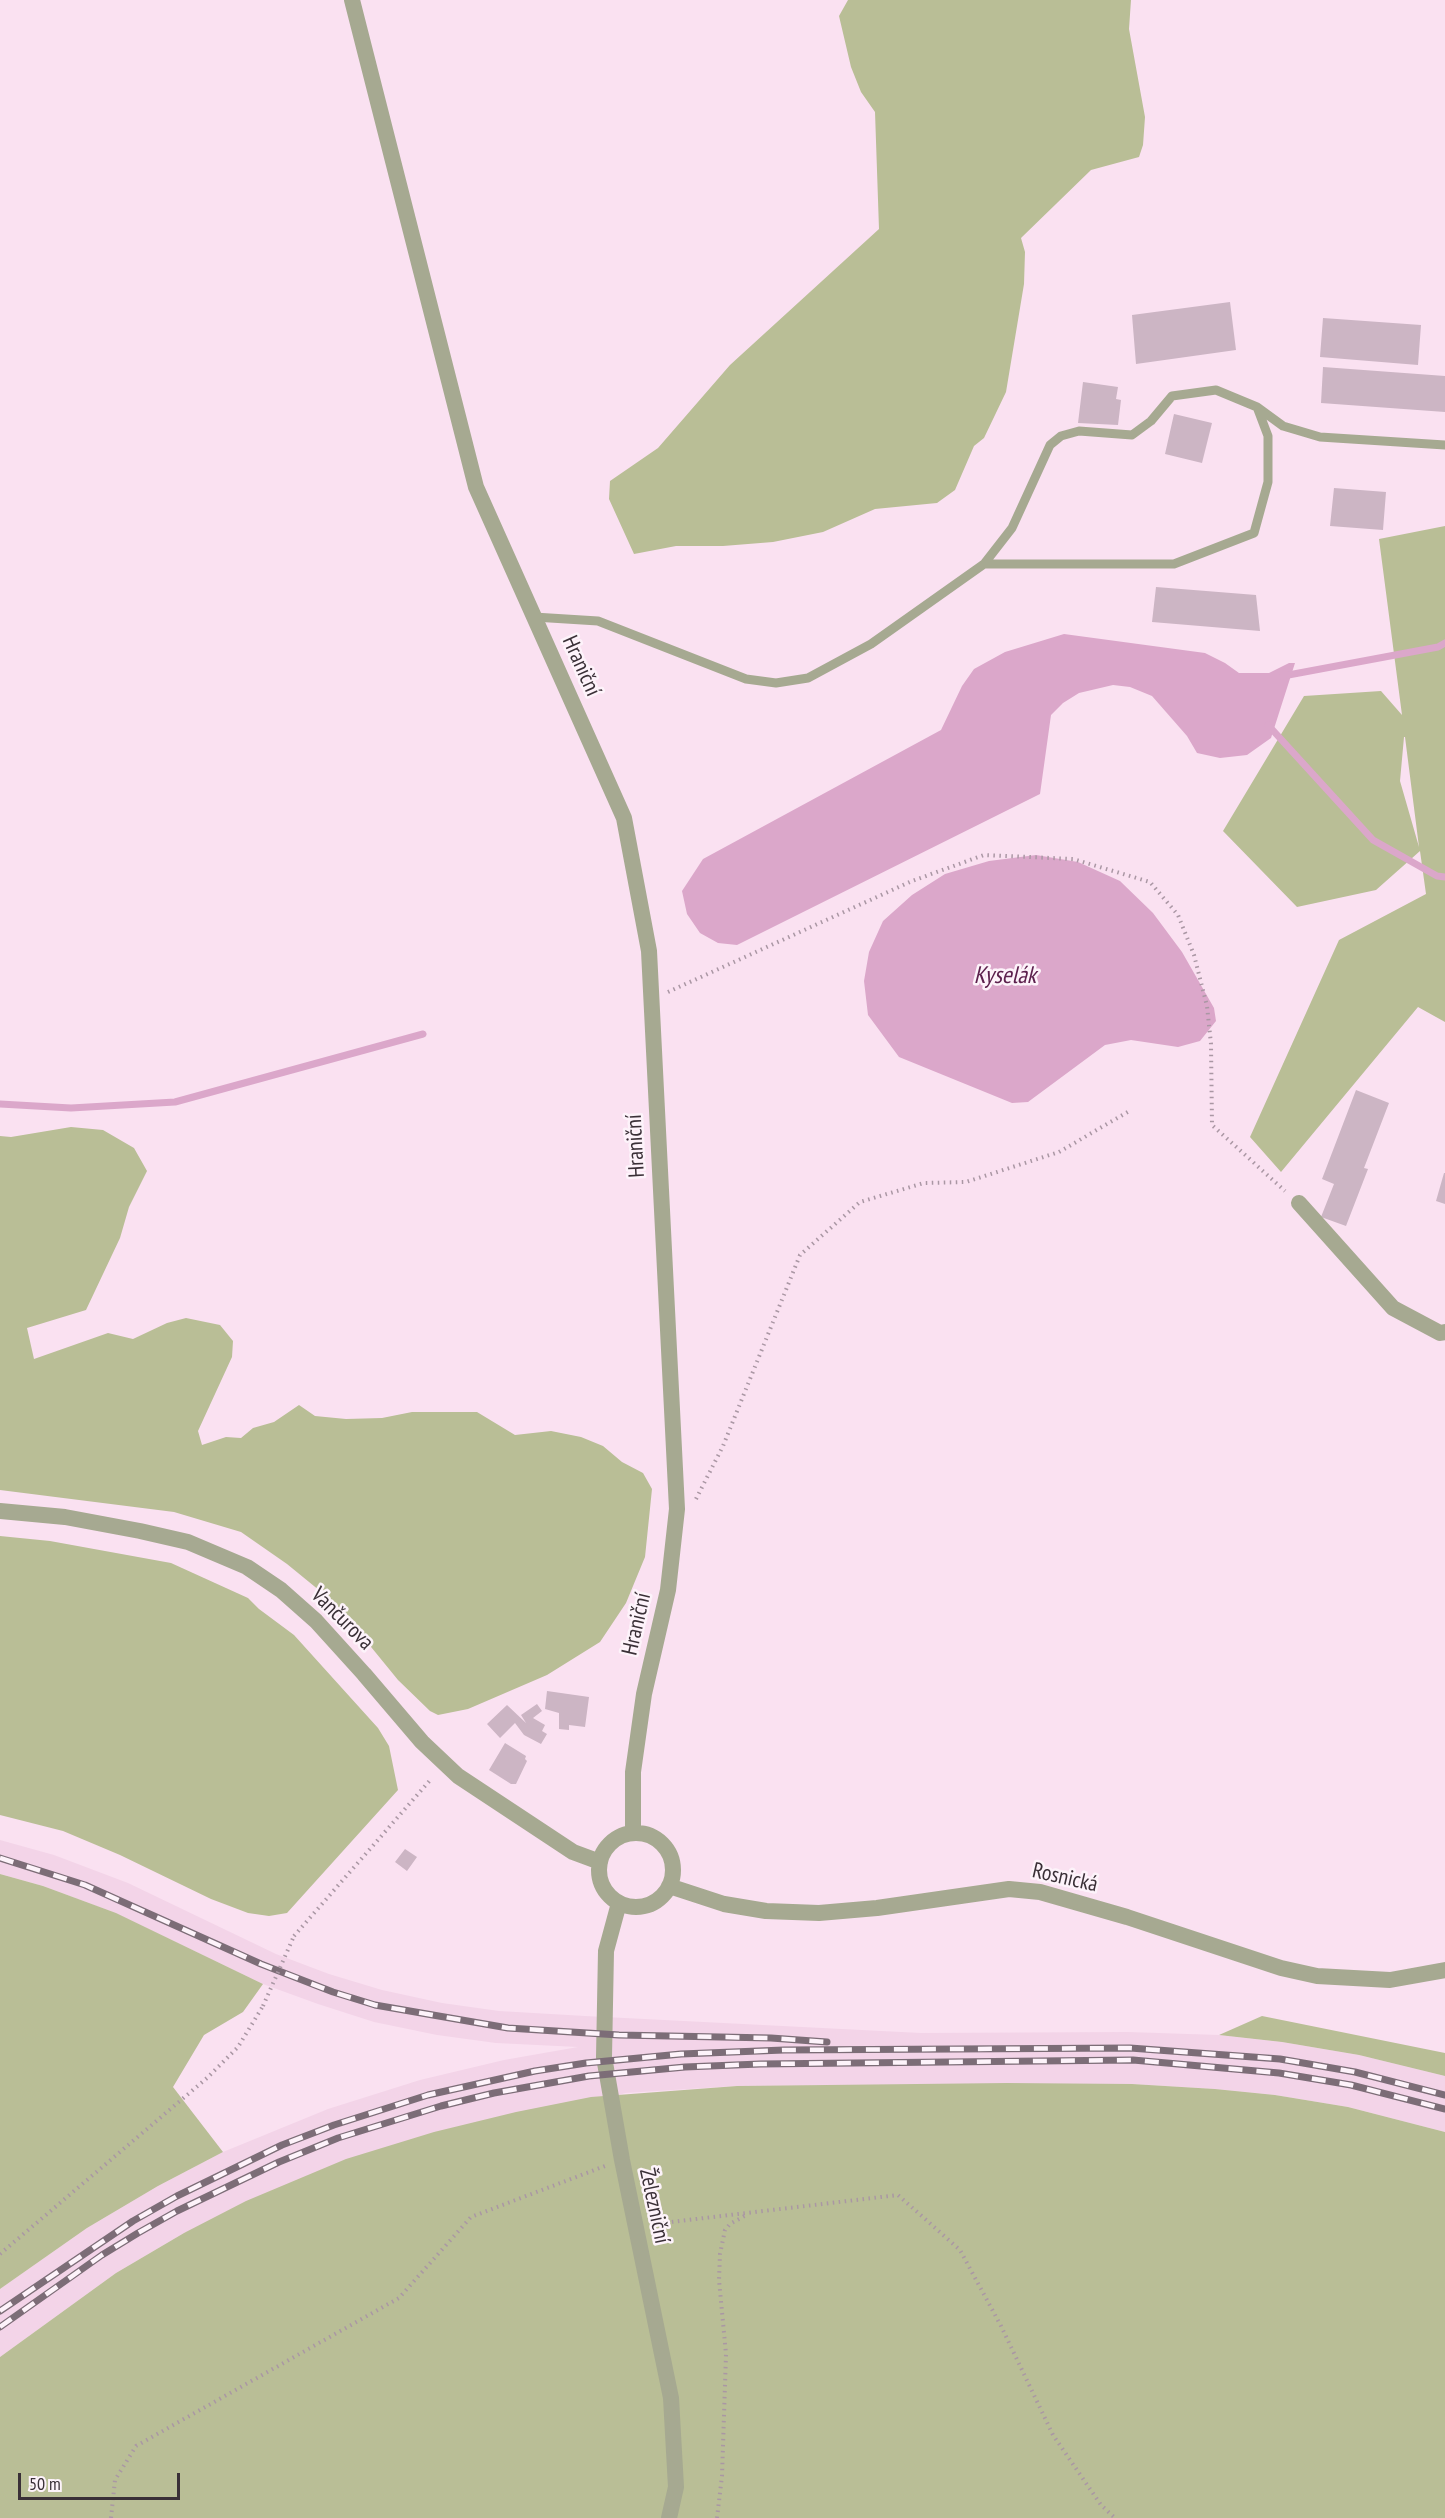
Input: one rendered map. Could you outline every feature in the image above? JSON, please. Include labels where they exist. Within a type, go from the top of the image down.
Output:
[{"type":"street","name":"Hraniční","points":[[352,0],[476,487],[624,818],[649,951],[677,1509],[668,1590],[644,1694],[633,1772],[633,1833]]},
{"type":"street","points":[[1299,1203],[1393,1308],[1440,1332],[1445,1332]]},
{"type":"street","name":"Vančurova","points":[[0,1511],[65,1517],[159,1535],[189,1542],[247,1567],[281,1590],[315,1621],[422,1742],[458,1776],[501,1807],[573,1852],[600,1862]]},
{"type":"street","points":[[633,1833],[651,1837],[666,1848],[672,1866],[669,1886],[657,1901],[648,1905],[628,1906],[619,1903],[604,1890],[598,1872],[608,1845],[624,1835],[633,1833]]},
{"type":"street","name":"Rosnická","points":[[669,1886],[724,1904],[766,1911],[819,1913],[877,1908],[1009,1889],[1040,1892],[1127,1917],[1281,1968],[1317,1976],[1390,1980],[1445,1970]]},
{"type":"street","name":"Železniční","points":[[619,1903],[606,1951],[603,2041],[608,2085],[622,2160],[671,2398],[676,2487],[669,2518]]},
{"type":"lane","points":[[534,617],[598,621],[746,679],[776,683],[808,678],[871,644],[984,564],[1012,528],[1050,445],[1060,436],[1079,432],[1132,435],[1151,421],[1172,396],[1216,390],[1257,407],[1283,426],[1320,437],[1445,445]]},
{"type":"lane","points":[[984,564],[1174,564],[1254,533],[1268,482],[1268,436],[1257,407]]},
{"type":"path","points":[[651,1000],[912,881],[984,855],[1073,859],[1150,882],[1178,915],[1194,954],[1207,1006],[1211,1044],[1212,1125],[1299,1203]]},
{"type":"path","points":[[677,1509],[696,1500],[723,1446],[800,1255],[860,1202],[924,1183],[966,1182],[1059,1152],[1131,1110]]},
{"type":"path","points":[[0,2254],[207,2078],[238,2047],[263,2006],[294,1936],[445,1764]]},
{"type":"path","points":[[111,2518],[115,2480],[136,2446],[399,2298],[471,2217],[622,2160]]},
{"type":"path","points":[[636,2227],[898,2195],[960,2250],[1001,2326],[1053,2434],[1101,2505],[1115,2518]]},
{"type":"path","points":[[717,2518],[722,2476],[726,2354],[719,2280],[720,2254],[725,2230],[730,2224],[751,2213]]},
{"type":"shaded area","points":[[0,1840],[54,1855],[128,1883],[276,1954],[329,1974],[382,1990],[442,2003],[499,2011],[921,2033],[1128,2032],[1219,2035],[1282,2042],[1359,2055],[1445,2076],[1445,2132],[1348,2107],[1275,2095],[1132,2084],[737,2086],[625,2093],[184,2233],[116,2273],[0,2357],[0,2289],[87,2228],[158,2186],[223,2152],[328,2109],[420,2080],[504,2060],[578,2047],[496,2043],[437,2035],[374,2022],[318,2004],[263,1984],[115,1913],[43,1886],[0,1874]]},
{"type":"green space","points":[[848,0],[1131,0],[1129,29],[1145,117],[1143,145],[1139,157],[1091,170],[1021,238],[1025,252],[1024,284],[1006,392],[984,438],[974,446],[955,490],[937,503],[875,509],[823,532],[773,542],[723,546],[676,546],[634,554],[609,499],[610,481],[658,448],[730,365],[879,229],[875,112],[861,92],[851,67],[839,16]]},
{"type":"green space","points":[[1445,526],[1445,1022],[1418,1007],[1281,1172],[1250,1137],[1339,940],[1426,894],[1420,851],[1376,890],[1297,907],[1223,831],[1304,696],[1381,691],[1402,715],[1379,539]],"holes":[[[1405,737],[1419,847],[1400,781]]]},
{"type":"green space","points":[[71,1127],[103,1130],[134,1148],[147,1171],[129,1207],[120,1238],[86,1310],[27,1328],[34,1359],[108,1333],[133,1339],[167,1323],[186,1318],[220,1325],[233,1341],[232,1357],[198,1431],[202,1445],[226,1437],[241,1438],[253,1428],[274,1422],[299,1405],[315,1416],[346,1419],[382,1418],[412,1412],[477,1412],[515,1435],[551,1431],[581,1437],[603,1446],[622,1462],[643,1473],[652,1489],[645,1557],[626,1603],[600,1642],[547,1675],[468,1709],[438,1715],[430,1711],[398,1680],[336,1604],[287,1564],[241,1532],[174,1512],[0,1490],[0,1136],[11,1137]]},
{"type":"green space","points":[[0,1536],[50,1541],[171,1563],[248,1598],[294,1635],[378,1728],[389,1746],[398,1790],[287,1913],[269,1916],[248,1913],[211,1899],[120,1855],[63,1831],[0,1815]]},
{"type":"green space","points":[[0,1874],[43,1886],[116,1913],[263,1984],[243,2012],[204,2035],[173,2087],[223,2152],[158,2186],[87,2228],[0,2289]]},
{"type":"green space","points":[[1262,2016],[1445,2053],[1445,2076],[1359,2055],[1282,2042],[1219,2035]]},
{"type":"green space","points":[[1132,2084],[1275,2095],[1348,2107],[1445,2132],[1445,2518],[0,2518],[0,2357],[116,2273],[184,2233],[246,2201],[346,2159],[434,2132],[591,2097],[737,2086]]},
{"type":"water","points":[[1064,634],[1205,653],[1239,673],[1269,673],[1289,663],[1295,663],[1271,738],[1247,755],[1220,758],[1197,753],[1187,736],[1152,696],[1130,687],[1113,685],[1079,693],[1063,703],[1051,715],[1040,794],[737,945],[718,943],[700,933],[687,914],[682,891],[703,859],[941,730],[962,686],[974,669],[1005,652]]},
{"type":"water","name":"Kyselák","points":[[1036,855],[1078,862],[1120,881],[1153,913],[1182,952],[1214,1008],[1216,1021],[1200,1041],[1178,1047],[1131,1040],[1105,1045],[1028,1102],[1012,1103],[899,1057],[868,1015],[864,981],[869,952],[883,921],[912,895],[945,874],[989,861]]},
{"type":"building","points":[[1230,302],[1236,350],[1136,364],[1132,315]]},
{"type":"building","points":[[1323,318],[1421,325],[1418,365],[1320,357]]},
{"type":"building","points":[[1323,367],[1445,376],[1445,412],[1321,403]]},
{"type":"building","points":[[1083,382],[1118,387],[1116,399],[1121,400],[1118,425],[1078,423]]},
{"type":"building","points":[[1174,414],[1212,423],[1202,463],[1165,454]]},
{"type":"building","points":[[1334,488],[1386,492],[1383,530],[1330,526]]},
{"type":"building","points":[[1156,587],[1256,595],[1260,631],[1152,622]]},
{"type":"building","points":[[1356,1090],[1389,1103],[1364,1168],[1368,1169],[1346,1226],[1321,1217],[1334,1184],[1322,1179]]},
{"type":"building","points":[[1445,1173],[1445,1204],[1436,1201]]},
{"type":"building","points":[[547,1691],[589,1697],[585,1727],[569,1725],[569,1730],[559,1729],[559,1713],[545,1709]]},
{"type":"building","points":[[537,1704],[542,1711],[533,1718],[545,1725],[542,1731],[547,1734],[541,1744],[524,1735],[515,1723],[500,1738],[487,1724],[507,1705],[526,1723],[521,1715]]},
{"type":"building","points":[[505,1743],[526,1756],[527,1761],[516,1784],[511,1784],[489,1770]]},
{"type":"building","points":[[405,1849],[417,1857],[407,1871],[395,1862]]},
{"type":"waterway","points":[[1283,676],[1438,647],[1445,643]]},
{"type":"waterway","points":[[1268,725],[1373,840],[1437,876],[1445,877]]},
{"type":"waterway","points":[[0,1104],[71,1108],[175,1102],[423,1034]]},
{"type":"railway","points":[[0,1858],[85,1885],[261,1964],[333,1992],[375,2005],[508,2028],[619,2035],[771,2038],[827,2042]]},
{"type":"railway","points":[[0,2311],[133,2221],[177,2196],[282,2145],[334,2125],[428,2095],[535,2071],[586,2063],[681,2054],[784,2050],[1130,2048],[1280,2059],[1355,2072],[1445,2095]]},
{"type":"railway","points":[[0,2327],[102,2255],[138,2233],[177,2211],[279,2162],[338,2138],[441,2106],[494,2093],[589,2076],[685,2067],[760,2064],[1133,2060],[1279,2073],[1351,2085],[1445,2109]]}]
